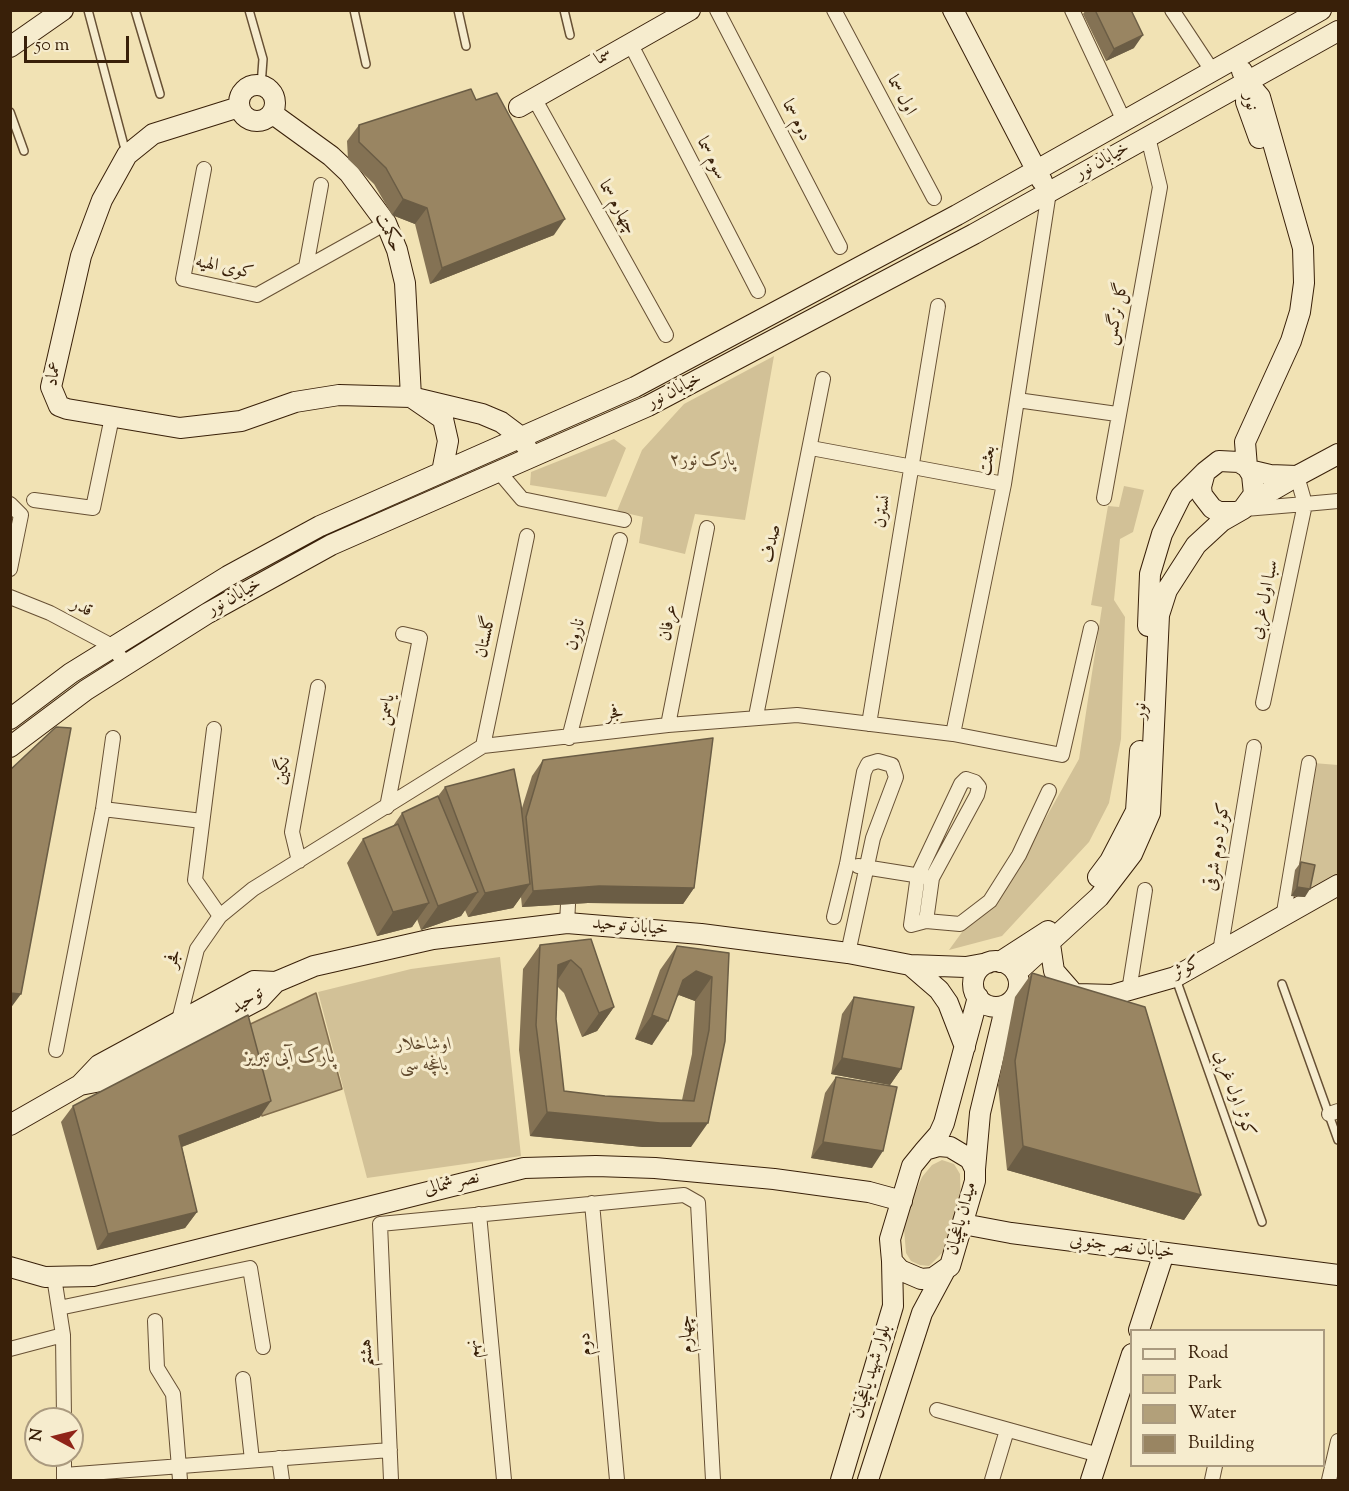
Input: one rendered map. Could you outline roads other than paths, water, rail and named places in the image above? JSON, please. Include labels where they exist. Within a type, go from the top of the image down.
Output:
[{"type":"main road","points":[[10,47],[63,10]]},
{"type":"main road","name":"سما","points":[[527,102],[690,10]]},
{"type":"main road","points":[[1282,32],[1286,10]]},
{"type":"main road","name":"خیابان نور","points":[[10,718],[112,646],[228,576],[320,526],[635,387],[952,218],[1321,10]]},
{"type":"main road","points":[[958,15],[1035,170],[1049,192]]},
{"type":"main road","name":"خیابان نور","points":[[10,747],[86,690],[208,613],[331,545],[532,459],[648,406],[1049,192],[1338,31]]},
{"type":"main road","points":[[1237,58],[1247,82]]},
{"type":"main road","name":"نور","points":[[1047,940],[1110,861],[1136,811],[1150,574],[1172,511],[1190,485],[1227,452],[1242,430],[1284,329],[1291,291],[1290,236],[1246,102],[1247,82]]},
{"type":"main road","name":"نور","points":[[1247,82],[1260,97],[1303,248],[1304,283],[1300,312],[1292,341],[1245,442],[1248,469]]},
{"type":"main road","points":[[261,86],[273,96],[275,105],[273,114],[266,120],[250,120],[239,107],[243,91],[248,87],[261,86]]},
{"type":"main road","name":"عماد","points":[[239,107],[153,134],[127,155],[102,200],[81,256],[51,387],[58,405],[67,410],[180,428],[241,421],[295,402],[339,395],[411,397]]},
{"type":"main road","name":"حکمت","points":[[273,114],[349,173],[386,223],[397,250],[405,283],[411,397]]},
{"type":"main road","points":[[411,397],[482,414],[501,422],[521,437],[532,459]]},
{"type":"main road","points":[[411,397],[442,419],[448,441],[442,472]]},
{"type":"main road","name":"نور","points":[[1047,940],[1099,897],[1132,854],[1150,813],[1159,615],[1167,590],[1185,559],[1211,531],[1241,509],[1338,454]]},
{"type":"main road","points":[[1248,469],[1255,484],[1254,494],[1241,509],[1219,512],[1206,502],[1201,487],[1208,469],[1229,459],[1248,469],[1270,476],[1297,476]]},
{"type":"main road","name":"کوثر","points":[[1006,971],[1074,994],[1113,996],[1175,976],[1283,918],[1305,901],[1338,885]]},
{"type":"main road","name":"خیابان توحید","points":[[276,982],[314,966],[399,946],[519,926],[567,922],[682,932],[848,953],[909,965],[1006,971]]},
{"type":"main road","points":[[892,1261],[890,1239],[912,1166],[939,1134],[944,1123],[965,1047],[981,968],[1006,971],[1047,940],[1054,971],[1074,994],[1047,1003]]},
{"type":"main road","points":[[909,965],[976,990],[994,1007],[1006,1005],[1015,998],[1006,971]]},
{"type":"main road","points":[[909,965],[939,990],[948,1003],[965,1047]]},
{"type":"main road","name":"توحید","points":[[13,1122],[80,1085],[106,1080],[184,1028],[260,999],[276,982]]},
{"type":"main road","points":[[975,1168],[979,1122],[1006,1005]]},
{"type":"main road","points":[[999,1036],[1022,1017]]},
{"type":"main road","name":"میدان یاغچیان","points":[[892,1261],[910,1276],[927,1278],[944,1272],[954,1256],[975,1181],[975,1168],[961,1151],[950,1147],[939,1146],[925,1150]]},
{"type":"main road","name":"نصر شمالی","points":[[10,1267],[45,1277],[93,1276],[524,1168],[596,1166],[655,1168],[774,1179],[869,1192],[902,1200]]},
{"type":"main road","name":"خیابان نصر جنوبی","points":[[963,1224],[1280,1270],[1338,1275]]},
{"type":"main road","points":[[1139,1329],[1164,1253]]},
{"type":"main road","name":"بلوار شهید یاغچیان","points":[[841,1480],[893,1306],[892,1261]]},
{"type":"main road","name":"خیابان نصر جنوبی","points":[[1280,1270],[1338,1285]]},
{"type":"main road","name":"بلوار شهید یاغچیان","points":[[868,1480],[922,1313],[944,1272]]},
{"type":"main road","points":[[1091,1480],[1130,1357]]},
{"type":"street","name":"دوم سما","points":[[717,10],[840,247]]},
{"type":"street","name":"اول سما","points":[[834,10],[934,198]]},
{"type":"street","points":[[1072,10],[1124,121]]},
{"type":"street","points":[[1172,10],[1213,72]]},
{"type":"street","name":"سوم سما","points":[[630,43],[758,291]]},
{"type":"street","name":"چهارم سما","points":[[527,102],[666,335]]},
{"type":"street","name":"گل نرگس","points":[[1104,498],[1117,414],[1160,187],[1148,137]]},
{"type":"street","name":"کوی الهیه","points":[[204,169],[183,279],[257,295],[386,223]]},
{"type":"street","points":[[306,267],[321,185]]},
{"type":"street","name":"بعثت","points":[[953,734],[1004,484],[1049,192]]},
{"type":"street","name":"نسترن","points":[[869,724],[938,306]]},
{"type":"street","name":"صدف","points":[[756,716],[824,379]]},
{"type":"street","points":[[1017,400],[1117,414]]},
{"type":"street","points":[[34,500],[93,508],[112,417]]},
{"type":"street","points":[[811,448],[1004,484]]},
{"type":"street","points":[[500,473],[522,499],[624,520]]},
{"type":"street","points":[[1297,476],[1305,504]]},
{"type":"street","points":[[1241,509],[1338,501]]},
{"type":"street","points":[[10,504],[21,515],[10,569]]},
{"type":"street","name":"سبا اول غربی","points":[[1263,704],[1305,504]]},
{"type":"street","name":"عرفان","points":[[668,725],[707,528]]},
{"type":"street","name":"گلستان","points":[[483,746],[527,536]]},
{"type":"street","name":"نارون","points":[[569,738],[620,540]]},
{"type":"street","name":"قدر","points":[[10,597],[51,613],[112,646],[126,665]]},
{"type":"street","name":"فجر","points":[[184,1028],[188,976],[197,949],[220,916],[253,889],[483,746],[756,716],[797,715],[953,734],[1062,755],[1091,628]]},
{"type":"street","name":"یاسمن","points":[[387,807],[420,638],[403,634]]},
{"type":"street","name":"نگین","points":[[299,861],[292,832],[318,687]]},
{"type":"street","points":[[214,729],[195,880],[220,916]]},
{"type":"street","points":[[56,1050],[102,809],[113,738]]},
{"type":"street","name":"کوثر دوم شرقی","points":[[1220,952],[1254,747]]},
{"type":"street","points":[[834,917],[848,864],[864,772],[868,764],[878,761],[892,765],[896,777],[873,838],[848,953]]},
{"type":"street","points":[[1283,918],[1309,763]]},
{"type":"street","points":[[926,921],[933,878],[977,795],[979,787],[975,782],[966,779],[961,784],[918,875],[909,922],[914,925],[926,921],[960,924],[990,901],[1019,855],[1049,791]]},
{"type":"street","points":[[102,809],[202,821]]},
{"type":"street","points":[[848,864],[933,878]]},
{"type":"street","points":[[567,922],[570,877]]},
{"type":"street","points":[[1130,991],[1145,890]]},
{"type":"street","name":"چهارم","points":[[592,1203],[684,1195],[699,1203],[713,1480]]},
{"type":"street","points":[[479,1214],[592,1203]]},
{"type":"street","name":"دوم","points":[[592,1203],[617,1480]]},
{"type":"street","name":"هشتم","points":[[391,1480],[381,1224],[479,1214]]},
{"type":"street","name":"نهم","points":[[479,1214],[504,1480]]},
{"type":"street","points":[[59,1308],[250,1268],[263,1347]]},
{"type":"street","points":[[54,1277],[63,1335],[64,1407]]},
{"type":"street","points":[[155,1321],[157,1368],[173,1394],[180,1480]]},
{"type":"street","points":[[10,1349],[63,1335]]},
{"type":"street","points":[[243,1379],[252,1460]]},
{"type":"street","points":[[937,1410],[1099,1455]]},
{"type":"street","points":[[992,1480],[1007,1430]]},
{"type":"street","points":[[1329,1480],[1338,1441]]},
{"type":"street","points":[[64,1478],[179,1466],[390,1450]]},
{"type":"street","points":[[279,1458],[282,1480]]},
{"type":"lane","points":[[88,10],[127,155]]},
{"type":"lane","points":[[135,10],[160,94]]},
{"type":"lane","points":[[249,10],[263,59],[261,86]]},
{"type":"lane","points":[[354,10],[366,64]]},
{"type":"lane","points":[[458,10],[466,46]]},
{"type":"lane","points":[[564,10],[570,35]]},
{"type":"lane","points":[[10,112],[24,151]]},
{"type":"lane","name":"کوثر اول غربی","points":[[1175,976],[1263,1222]]},
{"type":"lane","points":[[1282,984],[1334,1113],[1338,1140]]},
{"type":"water","name":"پارک آبی تبریز","points":[[316,993],[342,1089],[262,1116],[240,1029]]},
{"type":"park label","name":"پارک نور۲","points":[[703,462]]},
{"type":"park label","name":"اوشاخلار باغچه سی","points":[[424,1056]]}]
